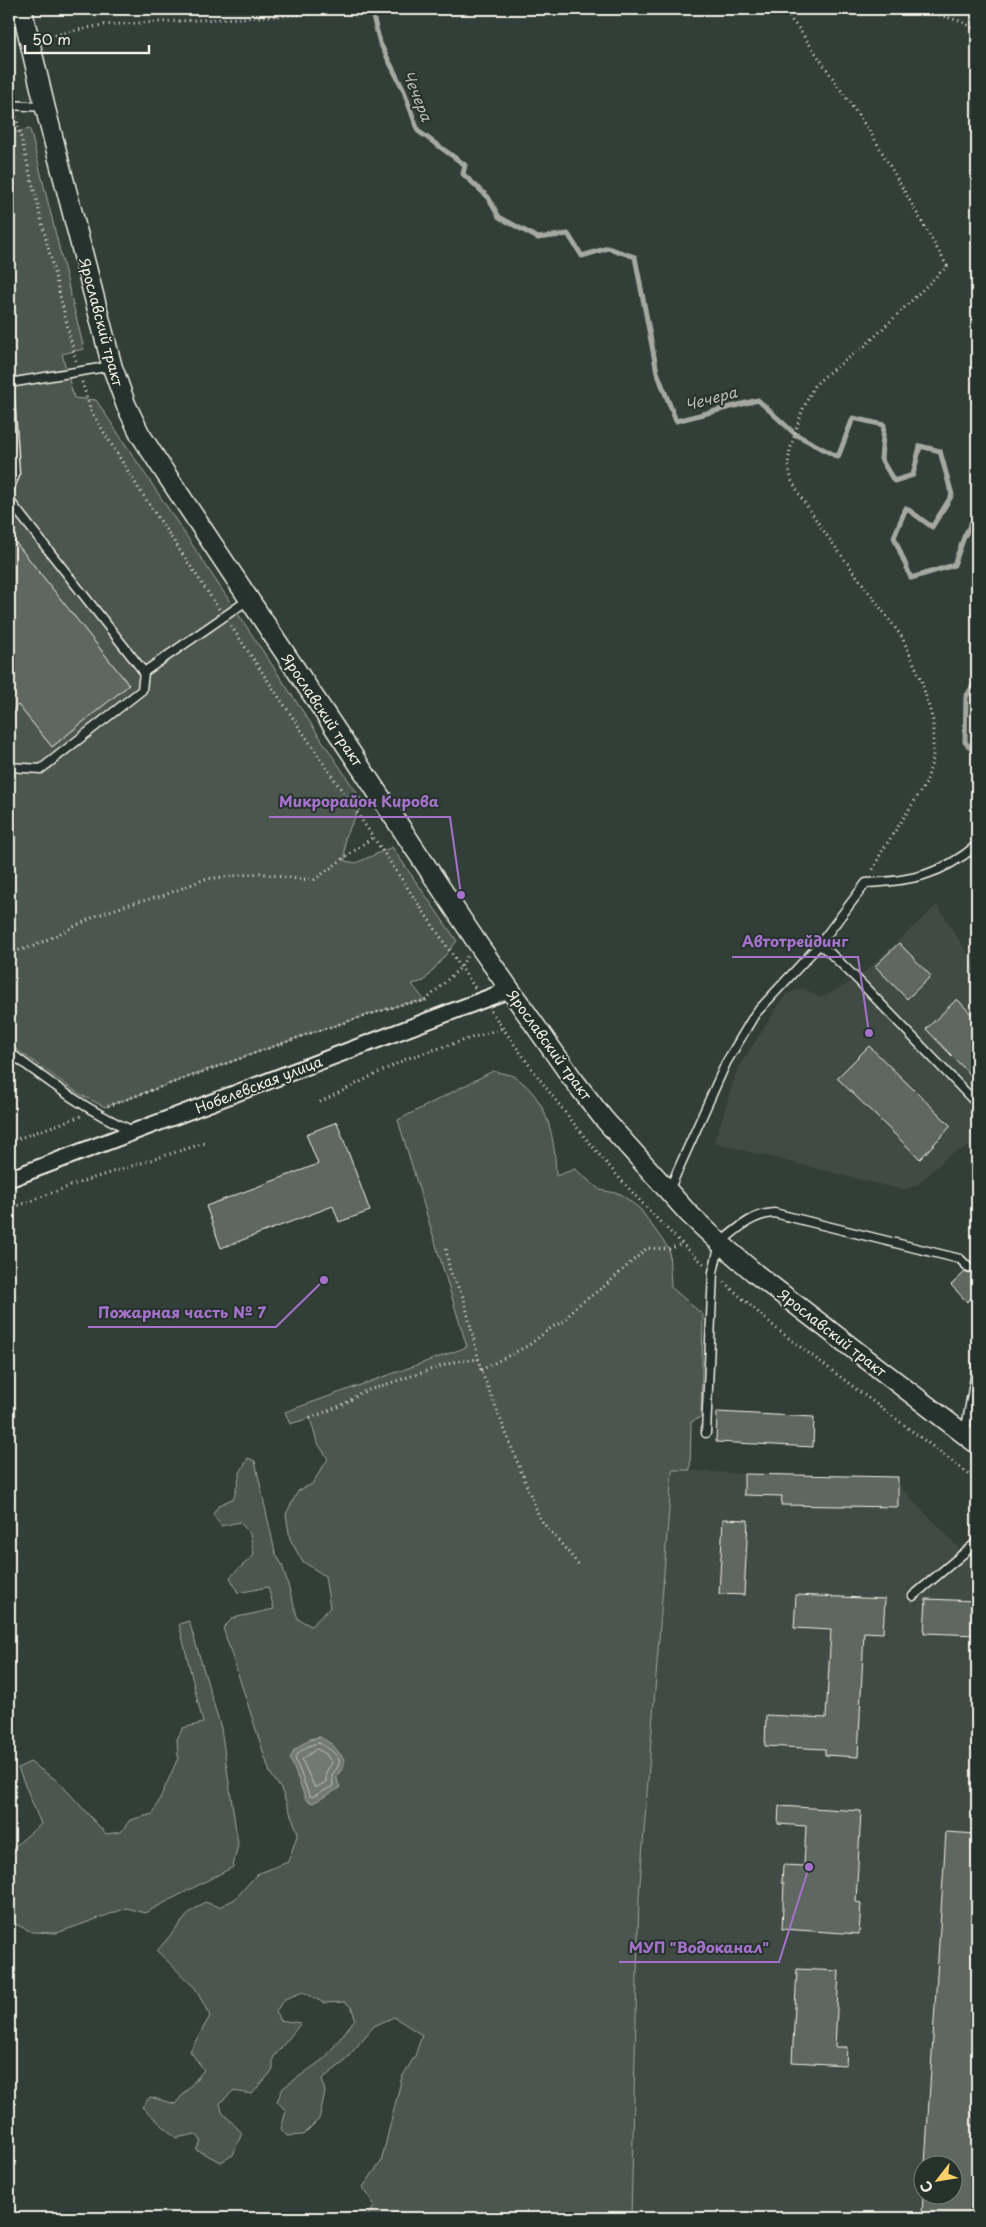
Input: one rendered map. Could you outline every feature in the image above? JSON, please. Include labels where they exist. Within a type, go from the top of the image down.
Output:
[{"type":"street","name":"Ярославский тракт","points":[[22,9],[45,107],[112,366],[126,405],[140,434],[249,599],[509,990],[603,1118],[668,1192],[720,1243],[756,1274],[971,1439]]},
{"type":"street","name":"Нобелевская улица","points":[[9,1179],[509,990]]},
{"type":"lane","points":[[9,104],[45,107]]},
{"type":"lane","points":[[9,490],[15,475],[9,383],[112,366]]},
{"type":"lane","points":[[9,500],[144,672],[142,690],[41,769],[9,767]]},
{"type":"lane","points":[[144,672],[249,599]]},
{"type":"lane","points":[[668,1192],[726,1063],[755,1014],[819,944],[866,883],[901,882],[921,877],[944,866],[977,844]]},
{"type":"lane","points":[[819,944],[828,950],[857,979],[977,1104]]},
{"type":"lane","points":[[9,1052],[74,1100],[93,1112],[134,1132]]},
{"type":"lane","points":[[706,1433],[713,1272],[720,1243],[752,1219],[763,1213],[774,1213],[960,1259],[969,1268]]},
{"type":"lane","points":[[971,1439],[977,1366]]},
{"type":"lane","points":[[913,1596],[977,1542]]},
{"type":"path","points":[[28,34],[102,26],[414,9]]},
{"type":"path","points":[[782,9],[799,29],[874,138],[947,266],[864,347],[828,373],[814,386],[802,411],[790,450],[788,464],[792,481],[825,533],[902,637],[921,679],[933,721],[933,759],[926,783],[881,853],[866,883]]},
{"type":"path","points":[[920,9],[963,22],[977,31]]},
{"type":"path","points":[[9,953],[34,946],[98,915],[162,896],[205,879],[260,872],[289,878],[314,880],[373,837]]},
{"type":"path","points":[[9,1142],[311,1033],[403,1004],[425,1001]]},
{"type":"path","points":[[320,1102],[408,1058],[503,1028]]},
{"type":"path","points":[[9,1209],[81,1182],[208,1142]]},
{"type":"path","points":[[481,1370],[529,1346],[552,1327],[565,1321],[573,1308],[630,1265],[640,1252],[647,1248],[669,1249],[682,1244]]},
{"type":"path","points":[[446,1249],[450,1270],[464,1299],[481,1370],[540,1519],[580,1566]]},
{"type":"path","points":[[310,1418],[346,1404],[360,1393],[454,1362],[479,1359]]},
{"type":"shaded area","points":[[30,129],[84,349],[62,354],[74,398],[96,400],[363,802],[345,837],[345,861],[356,863],[392,847],[457,941],[424,981],[412,984],[425,1001],[403,1004],[311,1033],[105,1107],[79,1094],[9,1044],[9,154],[10,133]]},
{"type":"shaded area","points":[[937,905],[977,968],[977,1151],[971,1146],[952,1153],[916,1186],[902,1190],[714,1143],[738,1068],[786,994],[804,988],[820,998],[857,979]]},
{"type":"shaded area","points":[[493,1071],[515,1077],[536,1097],[543,1108],[552,1135],[556,1176],[575,1169],[600,1190],[621,1194],[640,1209],[669,1249],[671,1287],[703,1315],[701,1417],[691,1422],[690,1470],[672,1470],[639,1896],[631,2218],[365,2218],[375,2206],[363,2187],[381,2162],[402,2077],[415,2056],[422,2035],[394,2017],[374,2026],[343,2063],[322,2079],[325,2092],[319,2119],[303,2135],[287,2136],[281,2129],[286,2111],[277,2101],[283,2088],[325,2058],[355,2019],[352,2008],[345,2002],[324,2003],[303,1992],[285,1999],[276,2011],[279,2020],[301,2023],[273,2058],[273,2070],[252,2094],[233,2091],[220,2103],[222,2112],[242,2133],[233,2155],[221,2162],[196,2150],[201,2141],[196,2134],[176,2138],[142,2107],[150,2097],[175,2104],[204,2070],[190,2051],[210,2016],[195,1988],[157,1951],[190,1912],[205,1902],[219,1907],[235,1899],[257,1874],[288,1862],[298,1833],[281,1789],[270,1773],[223,1628],[233,1618],[274,1609],[268,1587],[238,1593],[230,1577],[254,1555],[250,1534],[240,1522],[221,1526],[213,1514],[219,1505],[234,1498],[240,1473],[248,1458],[255,1461],[275,1552],[282,1565],[298,1619],[311,1626],[330,1608],[325,1576],[302,1561],[290,1539],[286,1514],[298,1491],[312,1484],[328,1459],[317,1442],[310,1418],[290,1424],[285,1412],[467,1347],[398,1120]],"holes":[[[320,1737],[344,1767],[336,1776],[293,1751],[309,1739]]]},
{"type":"shaded area","points":[[672,1469],[744,1474],[898,1477],[898,1485],[977,1566],[977,2218],[631,2218],[639,1896]]},
{"type":"shaded area","points":[[189,1621],[221,1728],[238,1844],[233,1867],[145,1913],[127,1908],[57,1933],[32,1932],[9,1921],[9,1851],[41,1824],[18,1768],[30,1762],[59,1782],[106,1834],[121,1832],[130,1820],[153,1814],[178,1758],[177,1739],[183,1728],[203,1723],[179,1624]]},
{"type":"water","points":[[320,1737],[333,1745],[344,1759],[344,1767],[336,1776],[340,1788],[313,1803],[306,1800],[290,1758],[302,1744]]},
{"type":"building","points":[[9,534],[129,685],[52,747],[18,705],[9,713]]},
{"type":"building","points":[[899,943],[931,976],[907,999],[875,966]]},
{"type":"building","points":[[957,999],[977,1020],[977,1082],[926,1029]]},
{"type":"building","points":[[869,1046],[951,1126],[920,1159],[837,1078]]},
{"type":"building","points":[[337,1122],[370,1211],[339,1222],[333,1206],[221,1248],[206,1206],[318,1164],[306,1134]]},
{"type":"building","points":[[977,1259],[977,1292],[967,1302],[951,1285],[965,1272],[968,1274],[973,1272],[973,1264]]},
{"type":"building","points":[[717,1412],[814,1417],[813,1447],[716,1442]]},
{"type":"building","points":[[744,1474],[898,1477],[898,1507],[781,1505],[782,1496],[744,1495]]},
{"type":"building","points":[[723,1519],[748,1520],[744,1595],[719,1594]]},
{"type":"building","points":[[796,1595],[885,1599],[883,1633],[864,1632],[858,1757],[825,1755],[825,1749],[765,1746],[766,1715],[826,1718],[831,1630],[794,1628]]},
{"type":"building","points":[[926,1599],[977,1601],[977,1635],[924,1633]]},
{"type":"building","points":[[779,1806],[861,1811],[856,1902],[861,1903],[859,1934],[782,1929],[783,1865],[804,1866],[806,1826],[778,1824]]},
{"type":"building","points":[[946,1832],[977,1834],[977,2218],[922,2218],[923,2204],[964,2204],[964,2154],[926,2154]]},
{"type":"building","points":[[797,1969],[839,1971],[835,2047],[847,2047],[846,2065],[792,2062]]},
{"type":"waterway","name":"Чечера","points":[[374,20],[380,43],[404,91],[418,131],[465,165],[463,174],[488,197],[499,217],[538,238],[568,234],[582,256],[608,248],[635,257],[657,372],[676,421],[758,400],[795,434],[838,457],[853,418],[884,425],[881,459],[894,481],[913,475],[920,446],[940,451],[952,495],[932,527],[906,508],[894,537],[911,578],[954,565],[964,537],[977,512]]},
{"type":"waterway","name":"Чечера","points":[[977,679],[966,697],[965,742],[977,755]]},
{"type":"place","name":"Микрорайон Кирова","points":[[461,895]]},
{"type":"place","name":"Автотрейдинг","points":[[869,1033]]},
{"type":"place","name":"Пожарная часть № 7","points":[[324,1280]]},
{"type":"place","name":"МУП \"Водоканал\"","points":[[809,1867]]}]
